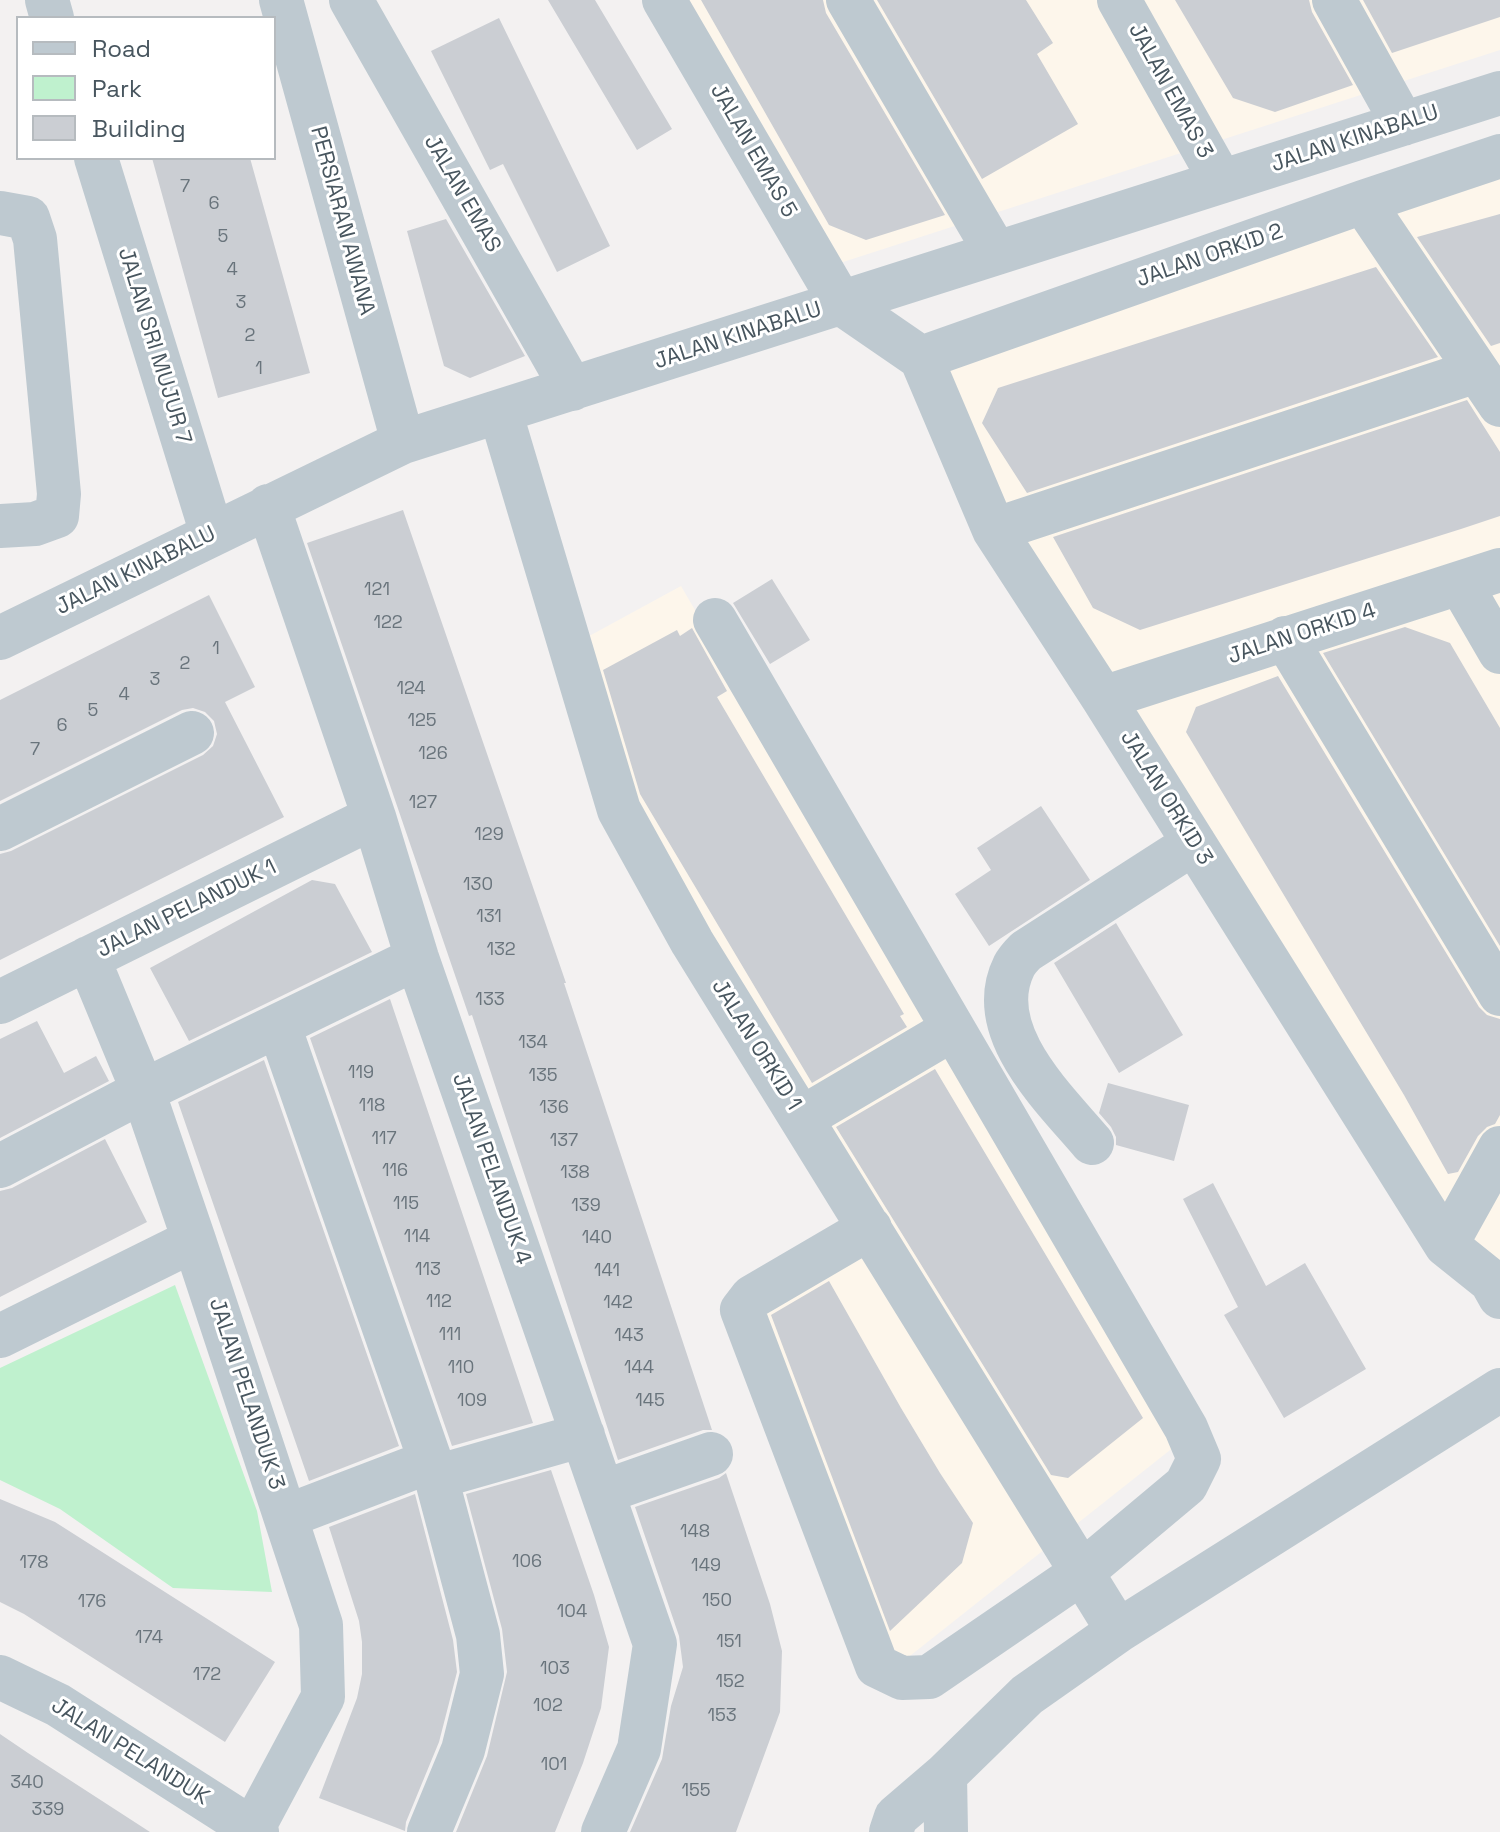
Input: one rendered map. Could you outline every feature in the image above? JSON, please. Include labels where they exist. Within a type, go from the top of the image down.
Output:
[{"type":"street","name":"PERSIARAN AWANA","points":[[281,0],[403,442]]},
{"type":"street","name":"JALAN EMAS","points":[[351,0],[572,389]]},
{"type":"street","name":"JALAN EMAS 5","points":[[664,0],[841,303]]},
{"type":"street","points":[[848,0],[996,253]]},
{"type":"street","name":"JALAN EMAS 3","points":[[1119,0],[1221,181]]},
{"type":"street","points":[[1334,0],[1403,124]]},
{"type":"street","name":"JALAN KINABALU","points":[[0,638],[403,442],[1500,93]]},
{"type":"street","name":"JALAN ORKID 2","points":[[921,358],[1500,156]]},
{"type":"street","name":"JALAN SRI MUJUR 7","points":[[97,160],[212,534]]},
{"type":"street","points":[[994,530],[1488,388],[1363,202]]},
{"type":"street","points":[[0,213],[28,218],[35,239],[59,494],[57,516],[35,524],[0,526]]},
{"type":"street","points":[[841,303],[921,358]]},
{"type":"street","name":"JALAN ORKID 3","points":[[921,358],[994,530],[1446,1245],[1497,1286]]},
{"type":"street","name":"JALAN ORKID 1","points":[[500,411],[619,810],[692,942],[1118,1631]]},
{"type":"street","name":"JALAN PELANDUK 4","points":[[268,506],[374,817],[417,958],[655,1644],[639,1749],[603,1832]]},
{"type":"street","points":[[1480,577],[1500,652]]},
{"type":"street","name":"JALAN ORKID 4","points":[[1103,698],[1480,577]]},
{"type":"street","points":[[715,620],[1186,1428],[1199,1459],[1186,1485],[1081,1573],[929,1677],[902,1678],[877,1666],[742,1310],[752,1297],[870,1228]]},
{"type":"street","points":[[1285,638],[1500,994]]},
{"type":"street","points":[[0,829],[192,733]]},
{"type":"street","name":"JALAN PELANDUK 1","points":[[0,1002],[374,817]]},
{"type":"street","points":[[1092,1143],[1043,1084],[1010,1029],[1006,1004],[1015,965],[1026,951],[1194,843]]},
{"type":"street","name":"JALAN PELANDUK 3","points":[[88,958],[143,1091],[321,1625],[323,1697],[255,1830]]},
{"type":"street","points":[[0,1166],[143,1091],[417,958]]},
{"type":"street","points":[[279,1026],[434,1469],[478,1635],[482,1674],[463,1750],[429,1832]]},
{"type":"street","points":[[802,1118],[953,1029]]},
{"type":"street","points":[[1446,1245],[1500,1148]]},
{"type":"street","points":[[0,1336],[194,1240]]},
{"type":"street","points":[[905,1827],[945,1775],[1027,1695],[1118,1631],[1500,1390]]},
{"type":"street","points":[[287,1516],[434,1469],[583,1435]]},
{"type":"street","points":[[603,1492],[711,1454]]},
{"type":"street","name":"JALAN PELANDUK","points":[[0,1677],[58,1705],[255,1830]]},
{"type":"street","points":[[945,1775],[946,1832]]},
{"type":"shaded area","points":[[682,0],[1500,0],[1500,50],[840,263]]},
{"type":"shaded area","points":[[1500,172],[1500,1266],[1447,1222],[1003,517],[940,364]]},
{"type":"shaded area","points":[[681,586],[1179,1443],[901,1663],[884,1659],[746,1294],[873,1217],[629,806],[580,641]]},
{"type":"green space","points":[[175,1285],[257,1511],[272,1592],[173,1588],[60,1509],[0,1480],[0,1368]]},
{"type":"building","points":[[548,0],[595,0],[672,129],[637,150]]},
{"type":"building","points":[[701,0],[823,0],[826,13],[945,215],[866,240],[829,225]]},
{"type":"building","points":[[877,0],[1026,0],[1053,43],[1037,54],[1078,124],[982,179]]},
{"type":"building","points":[[1175,0],[1309,0],[1312,12],[1353,85],[1275,112],[1233,98]]},
{"type":"building","points":[[1363,0],[1500,0],[1500,17],[1392,53]]},
{"type":"building","points":[[499,18],[610,246],[557,272],[503,164],[490,170],[431,51]]},
{"type":"building","points":[[153,160],[251,160],[310,373],[218,398]]},
{"type":"building","points":[[1500,214],[1500,343],[1491,346],[1417,237]]},
{"type":"building","points":[[446,219],[525,356],[470,378],[444,366],[407,231]]},
{"type":"building","points":[[1376,267],[1438,357],[1027,493],[982,423],[998,388]]},
{"type":"building","points":[[1467,400],[1500,452],[1500,516],[1461,529],[1140,630],[1093,608],[1053,537]]},
{"type":"building","points":[[403,510],[566,983],[712,1430],[703,1430],[618,1460],[472,1015],[469,1016],[307,543]]},
{"type":"building","points":[[772,579],[810,640],[770,664],[733,603]]},
{"type":"building","points":[[209,595],[255,687],[225,702],[284,817],[0,960],[0,854],[203,755],[213,746],[217,734],[214,721],[205,712],[193,708],[182,710],[0,801],[0,700]]},
{"type":"building","points":[[1405,627],[1450,643],[1500,728],[1500,946],[1323,653]]},
{"type":"building","points":[[692,628],[727,691],[717,697],[904,1014],[900,1016],[907,1027],[812,1083],[640,794],[603,670],[677,630],[680,636]]},
{"type":"building","points":[[1278,676],[1479,1007],[1487,1015],[1500,1019],[1500,1115],[1495,1124],[1478,1136],[1458,1172],[1448,1174],[1404,1095],[1186,732],[1196,707]]},
{"type":"building","points":[[1041,806],[1090,880],[989,946],[955,894],[991,870],[977,848]]},
{"type":"building","points":[[312,880],[335,884],[372,952],[189,1041],[150,968]]},
{"type":"building","points":[[1116,923],[1183,1035],[1119,1073],[1054,963]]},
{"type":"building","points":[[390,999],[533,1423],[452,1446],[310,1038]]},
{"type":"building","points":[[37,1021],[64,1073],[96,1056],[109,1081],[0,1138],[0,1039]]},
{"type":"building","points":[[264,1060],[399,1446],[309,1481],[178,1102]]},
{"type":"building","points":[[935,1069],[1143,1418],[1068,1478],[1051,1475],[836,1127]]},
{"type":"building","points":[[1108,1083],[1189,1105],[1174,1161],[1116,1145],[1111,1127],[1099,1113]]},
{"type":"building","points":[[105,1139],[147,1222],[0,1297],[0,1191],[12,1188]]},
{"type":"building","points":[[1213,1183],[1266,1286],[1305,1263],[1366,1369],[1284,1418],[1224,1315],[1238,1307],[1183,1199]]},
{"type":"building","points":[[829,1281],[901,1408],[973,1523],[962,1563],[890,1631],[771,1315]]},
{"type":"building","points":[[551,1470],[609,1647],[601,1708],[555,1832],[456,1832],[487,1756],[507,1672],[502,1629],[466,1494]]},
{"type":"building","points":[[726,1473],[770,1604],[782,1651],[780,1712],[736,1832],[630,1832],[662,1759],[671,1706],[683,1667],[679,1636],[635,1507]]},
{"type":"building","points":[[415,1494],[453,1640],[457,1672],[439,1742],[405,1831],[319,1798],[357,1698],[362,1674],[359,1621],[329,1527]]},
{"type":"building","points":[[0,1499],[55,1522],[275,1662],[225,1742],[24,1614],[0,1602]]},
{"type":"building","points":[[0,1734],[28,1753],[150,1832],[0,1832]]}]
